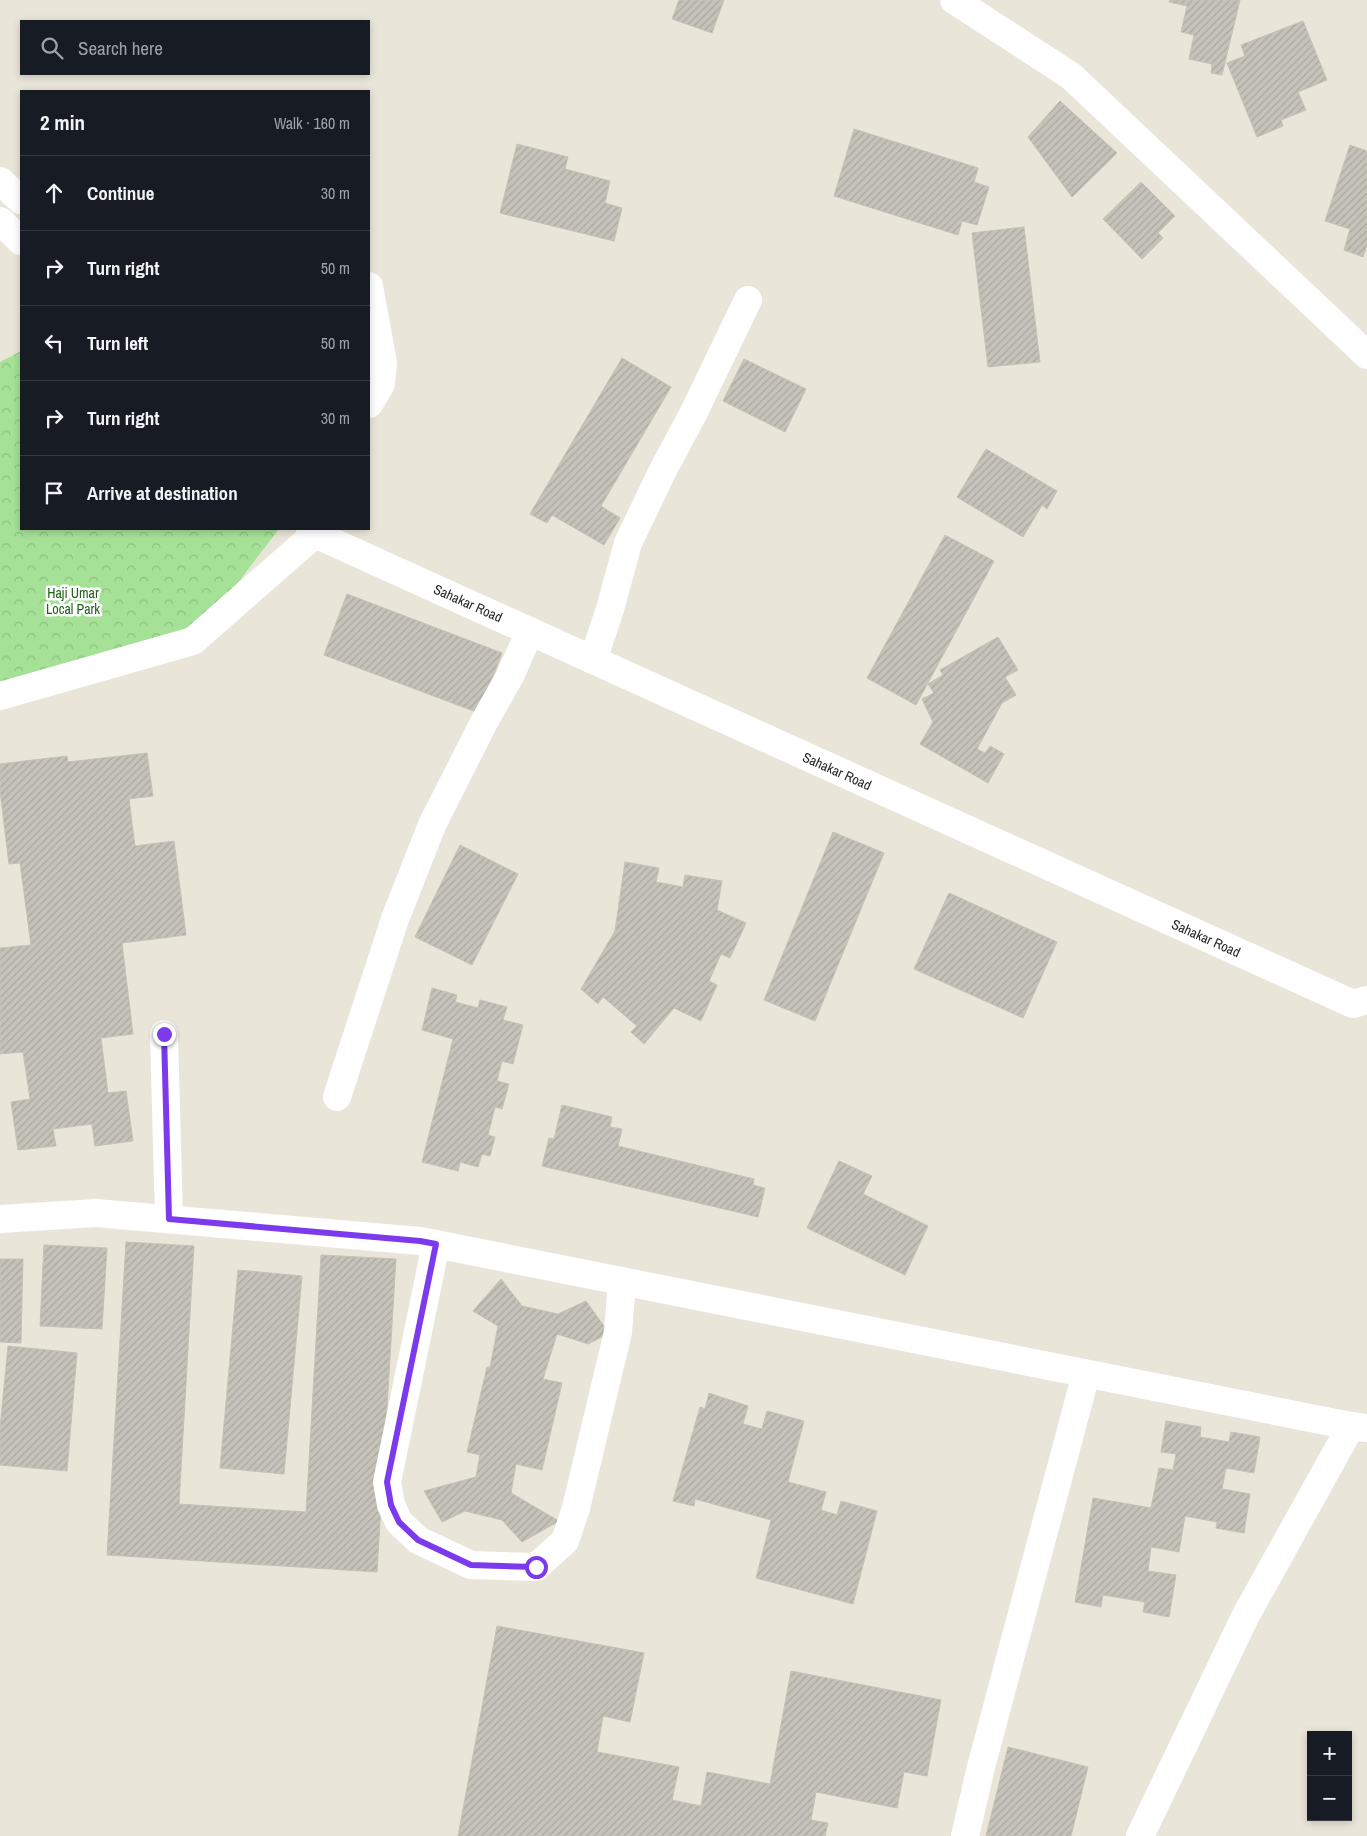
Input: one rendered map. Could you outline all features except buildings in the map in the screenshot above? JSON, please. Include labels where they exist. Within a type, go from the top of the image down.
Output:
[{"type":"street","points":[[954,0],[1071,76],[1367,355]]},
{"type":"street","points":[[0,181],[20,199]]},
{"type":"street","points":[[370,292],[383,363],[381,384],[370,402]]},
{"type":"street","points":[[593,660],[610,609],[628,543],[748,300]]},
{"type":"street","points":[[0,696],[193,641],[313,531]]},
{"type":"street","name":"Sahakar Road","points":[[313,531],[593,660],[1353,1004],[1367,1000]]},
{"type":"street","points":[[336,1098],[395,919],[432,825],[482,724],[510,676],[530,631]]},
{"type":"street","points":[[164,1034],[169,1219]]},
{"type":"street","points":[[0,1219],[96,1212],[420,1241],[1359,1427],[1246,1615],[1140,1836]]},
{"type":"street","points":[[436,1244],[387,1482],[391,1505],[399,1522],[418,1540],[471,1565],[536,1567],[565,1541],[576,1508],[618,1332],[622,1281]]},
{"type":"street","points":[[965,1836],[981,1767],[1086,1374]]},
{"type":"green space","name":"Haji Umar Local Park","points":[[20,352],[20,530],[278,530],[193,641],[0,690],[0,362]]},
{"type":"route","points":[[164,1034],[169,1219],[436,1244],[387,1482],[391,1505],[399,1522],[418,1540],[471,1565],[536,1567]]}]
